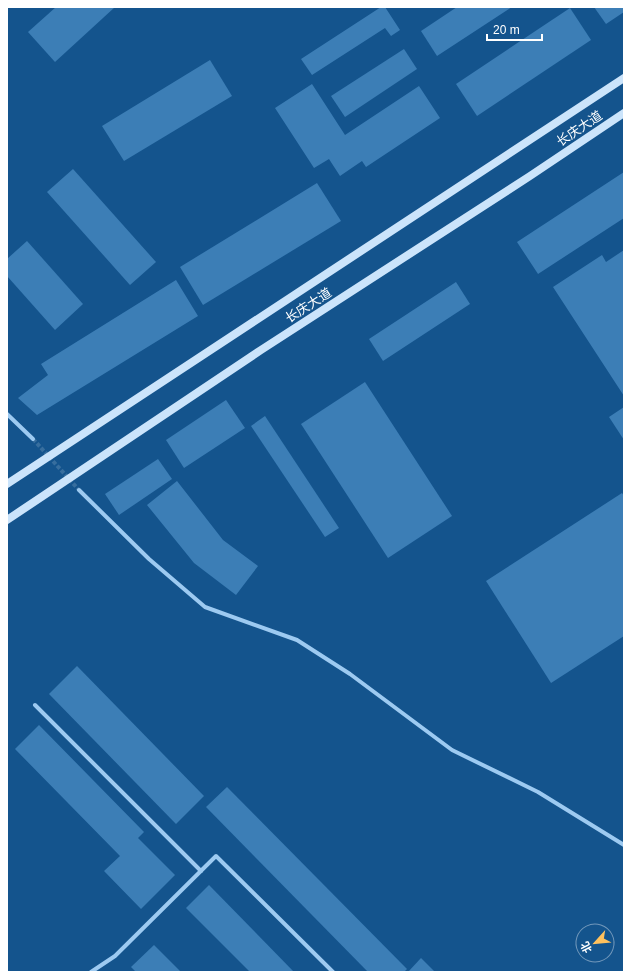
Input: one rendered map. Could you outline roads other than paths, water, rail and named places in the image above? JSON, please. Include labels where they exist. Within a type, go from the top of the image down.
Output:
[{"type":"main road","name":"长庆大道","points":[[7,484],[624,78]]},
{"type":"main road","name":"长庆大道","points":[[7,520],[261,350],[524,180],[624,113]]},
{"type":"street","points":[[7,414],[33,439]]},
{"type":"street","points":[[79,490],[149,559],[206,607],[297,640],[350,674],[452,750],[538,792],[624,845]]},
{"type":"street","points":[[35,705],[201,871]]},
{"type":"street","points":[[91,972],[115,956],[216,856],[333,972]]},
{"type":"tunnel","points":[[33,439],[79,490]]}]
